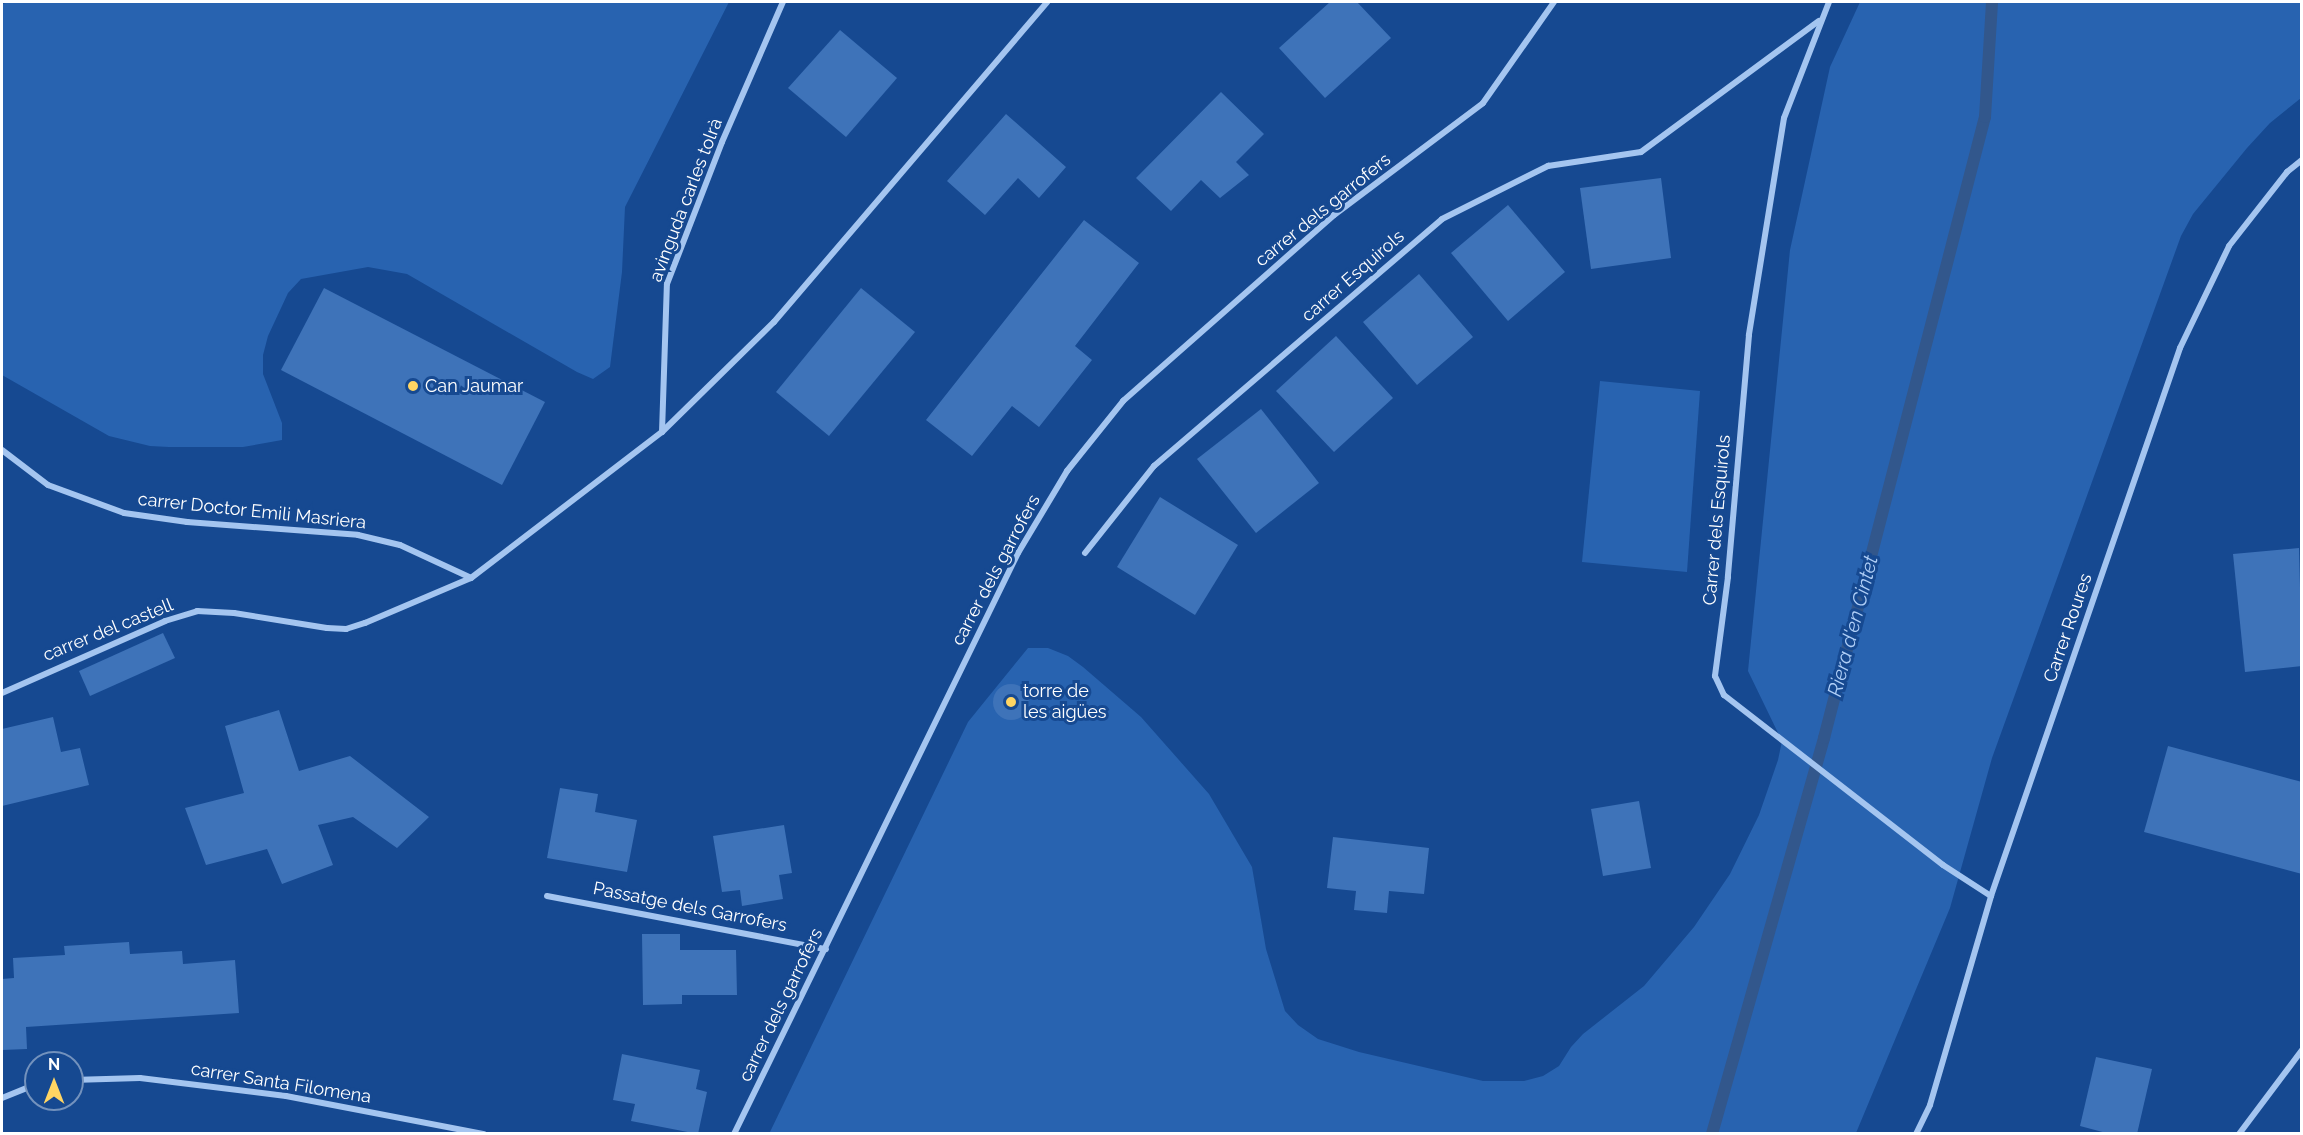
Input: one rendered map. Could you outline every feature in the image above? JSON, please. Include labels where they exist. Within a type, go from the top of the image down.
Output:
[{"type":"street","name":"avinguda carles tolrà","points":[[662,432],[667,284],[722,142],[783,2]]},
{"type":"street","points":[[471,578],[662,432],[774,322],[1047,2]]},
{"type":"street","name":"carrer dels garrofers","points":[[734,1134],[1018,553],[1067,471],[1123,401],[1334,215],[1483,103],[1554,2]]},
{"type":"street","name":"Carrer dels Esquirols","points":[[1829,2],[1784,118],[1749,335],[1728,577],[1715,676],[1725,695],[1942,865],[1991,896]]},
{"type":"street","name":"Carrer dels Esquirols","points":[[1695,111],[1820,21]]},
{"type":"street","name":"carrer Esquirols","points":[[1085,553],[1154,466],[1442,219],[1548,165],[1641,152],[1695,111]]},
{"type":"street","name":"Carrer Roures","points":[[1916,1134],[1930,1105],[1991,896],[2180,348],[2229,246],[2287,172],[2301,160]]},
{"type":"street","name":"carrer Doctor Emili Masriera","points":[[2,450],[48,485],[124,513],[187,522],[358,535],[400,545],[471,578]]},
{"type":"street","name":"carrer del castell","points":[[2,693],[165,621],[197,611],[234,613],[345,629],[471,578]]},
{"type":"street","name":"Passatge dels Garrofers","points":[[547,896],[826,949]]},
{"type":"street","points":[[2238,1134],[2301,1050]]},
{"type":"street","name":"carrer Santa Filomena","points":[[84,1080],[140,1078],[275,1095],[484,1134]]},
{"type":"street","points":[[2,1098],[24,1089]]},
{"type":"shaded area","points":[[9,2],[729,2],[625,207],[622,272],[610,367],[593,379],[577,372],[407,274],[368,267],[301,279],[288,293],[268,336],[263,355],[263,374],[282,423],[282,440],[243,447],[169,447],[150,446],[109,436],[2,375],[2,4]]},
{"type":"shaded area","points":[[1860,2],[2301,2],[2301,98],[2270,123],[2247,148],[2193,214],[2181,236],[1992,758],[1950,908],[1856,1133],[769,1134],[968,722],[1028,648],[1048,648],[1068,656],[1083,667],[1141,717],[1209,794],[1252,867],[1266,949],[1285,1011],[1298,1025],[1318,1039],[1359,1052],[1483,1081],[1524,1081],[1543,1076],[1559,1066],[1583,1034],[1644,986],[1694,927],[1730,874],[1759,815],[1778,760],[1782,741],[1748,671],[1790,250],[1830,67]]},
{"type":"shaded area","points":[[1600,381],[1700,391],[1687,572],[1582,562]]},
{"type":"building","points":[[1330,2],[1357,2],[1391,38],[1325,98],[1279,48]]},
{"type":"building","points":[[840,30],[897,78],[846,137],[788,88]]},
{"type":"building","points":[[1221,92],[1264,134],[1236,162],[1249,175],[1220,198],[1201,180],[1171,211],[1136,178]]},
{"type":"building","points":[[1006,114],[1066,167],[1039,198],[1018,178],[985,215],[947,181]]},
{"type":"building","points":[[1661,178],[1671,258],[1591,269],[1580,188]]},
{"type":"building","points":[[1508,205],[1565,272],[1508,321],[1451,253]]},
{"type":"building","points":[[1084,220],[1139,263],[1075,346],[1092,360],[1039,427],[1012,406],[972,456],[926,420]]},
{"type":"building","points":[[1419,274],[1473,337],[1417,385],[1363,322]]},
{"type":"building","name":"Can Jaumar","points":[[324,288],[545,402],[502,485],[281,370]]},
{"type":"building","points":[[861,288],[915,332],[829,436],[776,392]]},
{"type":"building","points":[[1336,336],[1393,398],[1334,452],[1276,391]]},
{"type":"building","points":[[1261,409],[1319,483],[1256,533],[1197,459]]},
{"type":"building","points":[[1160,497],[1238,545],[1195,615],[1117,567]]},
{"type":"building","points":[[2299,548],[2302,666],[2245,672],[2233,554]]},
{"type":"building","points":[[163,633],[175,658],[90,696],[79,671]]},
{"type":"building","name":"torre de les aigües","points":[[1011,684],[1024,689],[1029,702],[1024,715],[1011,720],[998,715],[993,702],[998,689]]},
{"type":"building","points":[[279,710],[299,771],[350,756],[429,817],[397,848],[353,817],[318,825],[333,865],[282,884],[267,849],[206,865],[185,808],[244,793],[225,726]]},
{"type":"building","points":[[53,717],[61,752],[80,748],[89,785],[2,806],[2,729]]},
{"type":"building","points":[[2168,746],[2302,782],[2302,874],[2144,832]]},
{"type":"building","points":[[560,788],[598,794],[595,812],[637,820],[627,872],[547,858]]},
{"type":"building","points":[[1639,801],[1651,868],[1603,876],[1591,809]]},
{"type":"building","points":[[784,825],[792,873],[779,875],[783,899],[742,906],[740,890],[722,892],[713,836]]},
{"type":"building","points":[[1333,837],[1429,848],[1424,894],[1389,891],[1387,913],[1354,910],[1356,891],[1327,888]]},
{"type":"building","points":[[642,934],[680,934],[680,950],[736,950],[737,995],[682,995],[682,1004],[643,1005]]},
{"type":"building","points":[[129,942],[130,954],[182,951],[183,964],[235,960],[239,1013],[26,1027],[27,1049],[2,1050],[2,979],[14,978],[13,958],[65,955],[64,946]]},
{"type":"building","points":[[622,1054],[700,1070],[696,1089],[707,1092],[698,1134],[631,1121],[635,1104],[613,1100]]},
{"type":"building","points":[[2096,1057],[2152,1069],[2137,1134],[2110,1134],[2080,1126]]},
{"type":"waterway","name":"Riera d'en Cintet","points":[[1712,1134],[1824,738],[1985,117],[1992,2]]},
{"type":"place","name":"Can Jaumar","points":[[413,386]]},
{"type":"place","name":"torre de les aigües","points":[[1011,702]]}]
